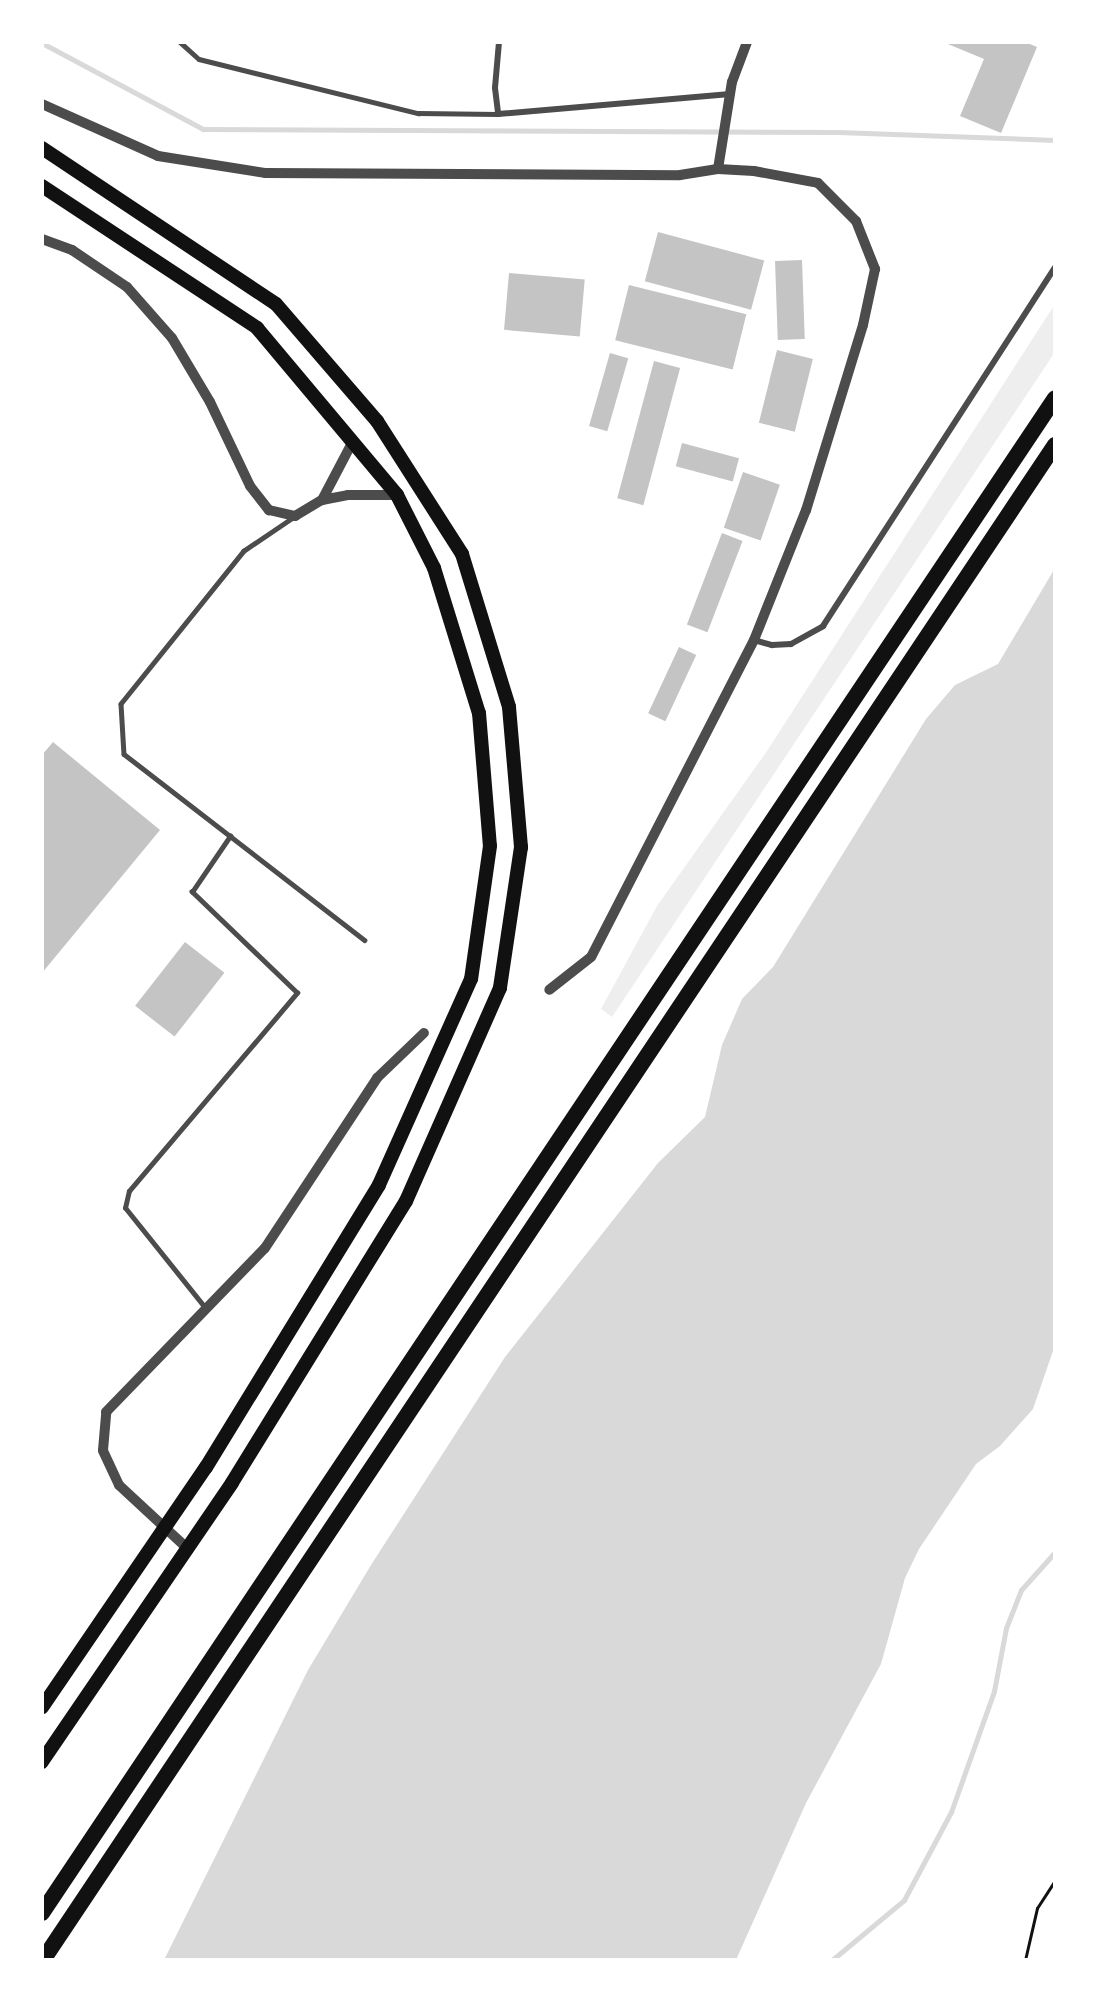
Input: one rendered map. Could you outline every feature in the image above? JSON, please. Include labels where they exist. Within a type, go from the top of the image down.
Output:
[{"type":"highway","points":[[42,1914],[1055,398]]},
{"type":"highway","points":[[43,1960],[1055,445]]},
{"type":"main road","points":[[42,148],[276,304],[377,421],[456,545],[509,707],[522,847],[501,987],[406,1201],[188,1549],[42,1762]]},
{"type":"main road","points":[[42,186],[256,328],[397,495],[434,568],[479,713],[490,846],[471,979],[379,1185],[164,1528],[42,1707]]},
{"type":"street","points":[[499,42],[495,88],[498,114],[730,94]]},
{"type":"street","points":[[717,169],[730,94],[747,42]]},
{"type":"street","points":[[42,104],[158,156],[265,173],[681,175],[717,169],[818,183],[856,221],[875,270],[863,325],[806,510],[754,640],[591,957],[549,990]]},
{"type":"street","points":[[42,239],[72,250],[127,287],[172,338],[210,402],[250,486],[269,510],[295,516],[322,500],[348,495],[397,495]]},
{"type":"street","points":[[754,640],[791,644],[823,626],[1055,268]]},
{"type":"street","points":[[322,500],[353,441]]},
{"type":"street","points":[[188,1549],[119,1485],[103,1450],[106,1412],[265,1248],[377,1078],[424,1033]]},
{"type":"lane","points":[[180,42],[199,59],[418,113],[498,114]]},
{"type":"lane","points":[[295,516],[244,551],[121,704],[124,754],[364,940]]},
{"type":"lane","points":[[206,1309],[125,1208],[129,1191],[297,993],[192,892],[230,836]]},
{"type":"path","points":[[1025,1960],[1037,1908],[1055,1880]]},
{"type":"shaded area","points":[[1055,304],[1055,352],[612,1017],[601,1009],[657,906],[767,751]]},
{"type":"shaded area","points":[[1055,568],[1055,1345],[1033,1409],[1000,1446],[976,1464],[919,1549],[905,1578],[881,1664],[806,1803],[736,1960],[164,1960],[308,1670],[371,1565],[505,1357],[658,1163],[705,1117],[722,1045],[742,999],[773,967],[926,719],[955,685],[998,664]]},
{"type":"building","points":[[943,42],[1025,42],[1037,47],[1001,133],[960,116],[984,59]]},
{"type":"building","points":[[658,232],[764,260],[751,310],[645,281]]},
{"type":"building","points":[[802,260],[805,339],[778,340],[775,261]]},
{"type":"building","points":[[509,273],[585,280],[580,336],[504,330]]},
{"type":"building","points":[[629,285],[746,314],[733,370],[615,340]]},
{"type":"building","points":[[777,350],[813,359],[795,432],[759,423]]},
{"type":"building","points":[[610,353],[628,358],[607,431],[589,426]]},
{"type":"building","points":[[654,361],[680,368],[643,505],[617,498]]},
{"type":"building","points":[[682,443],[739,458],[733,481],[676,466]]},
{"type":"building","points":[[743,472],[780,485],[761,540],[724,528]]},
{"type":"building","points":[[722,533],[743,541],[707,632],[687,624]]},
{"type":"building","points":[[679,647],[696,655],[665,721],[648,713]]},
{"type":"building","points":[[53,742],[160,830],[42,973],[42,755]]},
{"type":"building","points":[[185,942],[224,973],[175,1037],[135,1006]]},
{"type":"waterway","points":[[42,43],[203,129],[838,132],[1055,140]]},
{"type":"waterway","points":[[832,1960],[904,1900],[951,1812],[994,1691],[1006,1628],[1021,1590],[1055,1552]]}]
